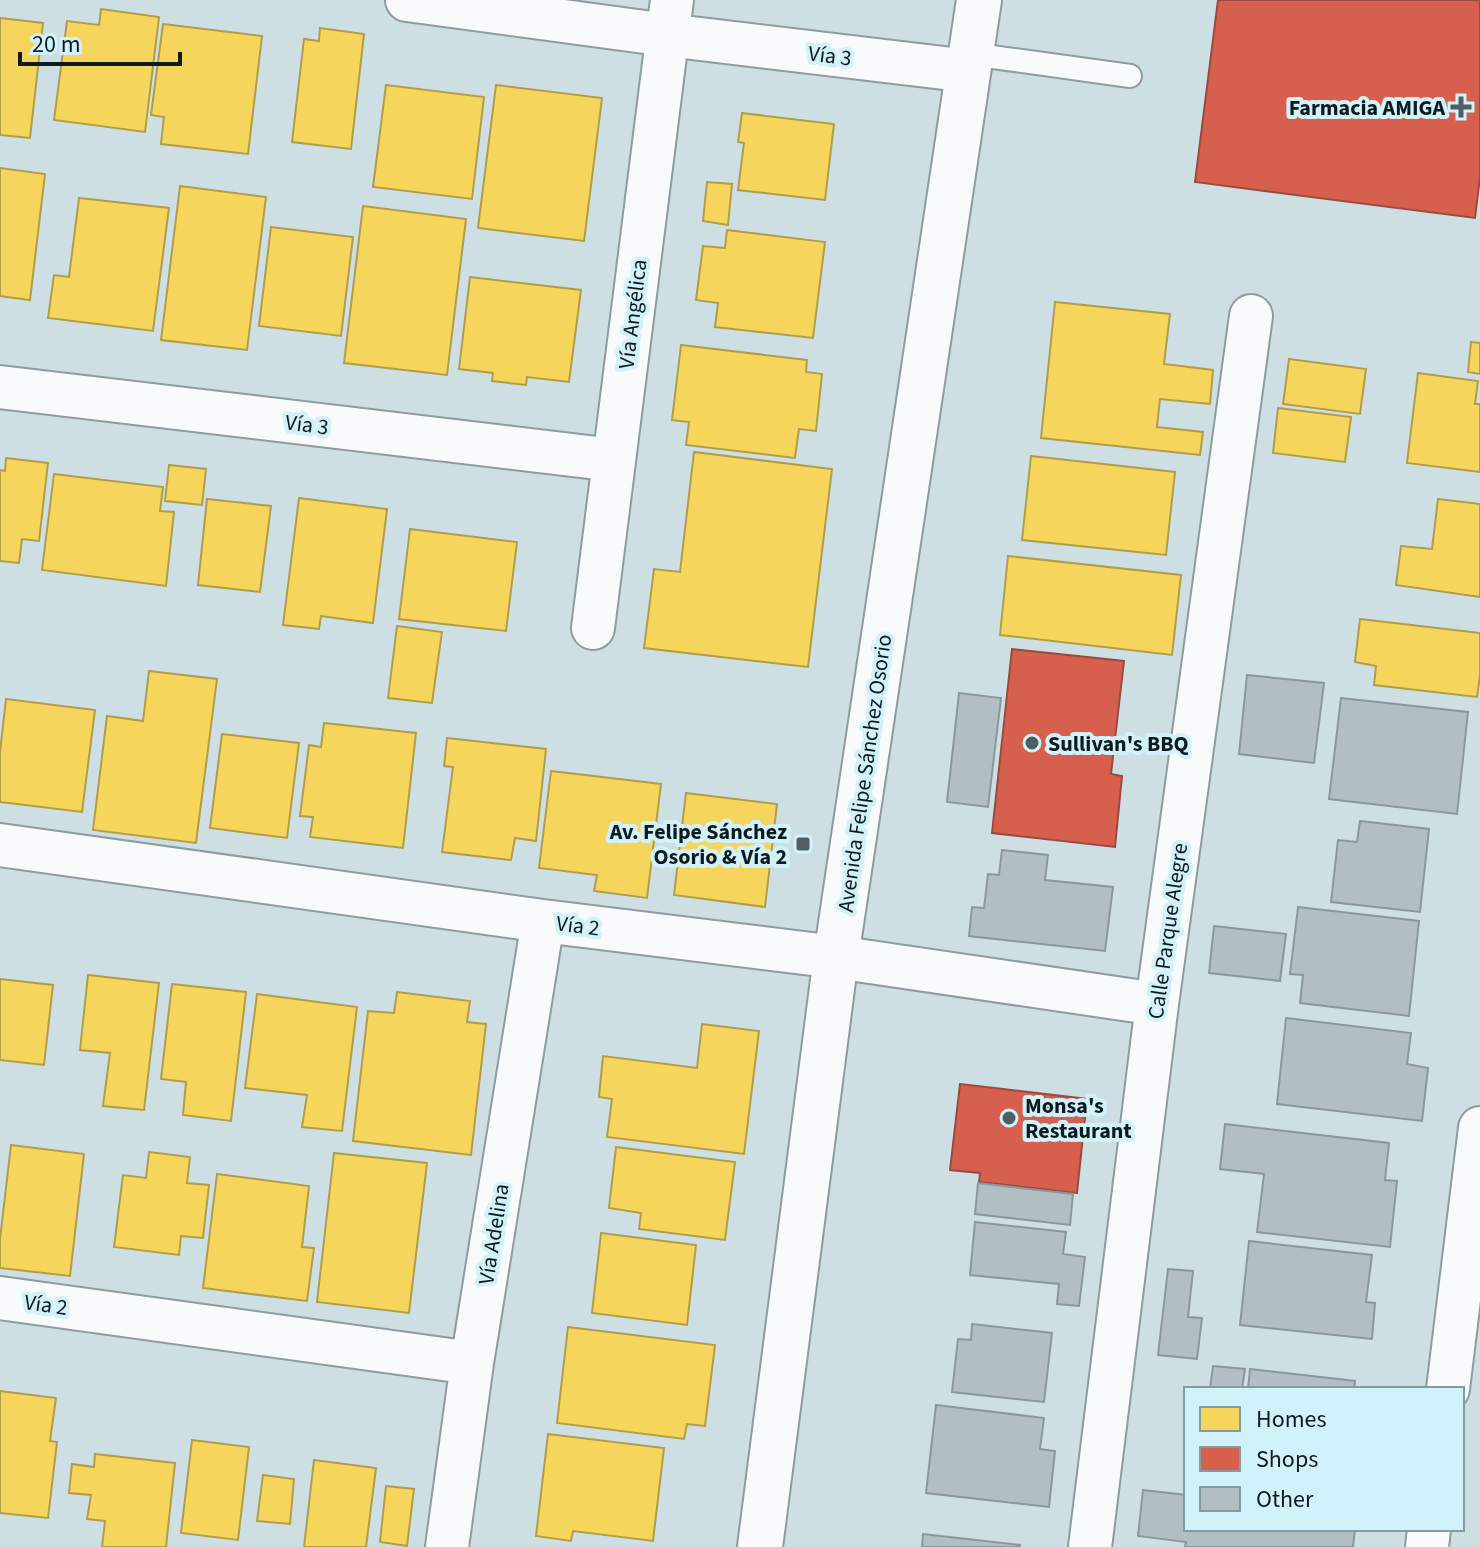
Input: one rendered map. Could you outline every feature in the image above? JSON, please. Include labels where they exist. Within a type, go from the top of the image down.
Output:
[{"type":"street","name":"Vía 3","points":[[407,0],[670,18],[970,62]]},
{"type":"street","name":"Avenida Felipe Sánchez Osorio","points":[[760,1547],[836,957],[979,0]]},
{"type":"street","name":"Vía Angélica","points":[[593,628],[670,18]]},
{"type":"street","name":"Calle Parque Alegre","points":[[1090,1547],[1157,1004],[1251,316]]},
{"type":"street","name":"Vía 3","points":[[0,387],[614,460]]},
{"type":"street","name":"Vía 2","points":[[0,845],[543,921],[836,957],[1157,1004]]},
{"type":"street","name":"Vía Adelina","points":[[447,1547],[472,1363],[543,921]]},
{"type":"street","points":[[1449,1387],[1467,1344],[1480,1128]]},
{"type":"street","name":"Vía 2","points":[[0,1298],[472,1363]]},
{"type":"lane","points":[[970,62],[1130,76]]},
{"type":"building: Homes","points":[[101,9],[159,17],[145,132],[54,120],[67,21],[99,25]]},
{"type":"building: Homes","points":[[0,18],[43,23],[30,138],[0,135]]},
{"type":"building: Homes","points":[[163,24],[262,36],[248,154],[161,144],[164,117],[151,115]]},
{"type":"building: Homes","points":[[320,28],[364,34],[351,149],[292,142],[304,39],[319,41]]},
{"type":"building: Homes","points":[[386,85],[484,97],[472,199],[373,187]]},
{"type":"building: Homes","points":[[496,85],[602,98],[584,241],[478,228]]},
{"type":"building: Homes","points":[[742,113],[834,124],[825,200],[738,190],[744,143],[738,142]]},
{"type":"building: Homes","points":[[0,168],[45,174],[30,300],[0,296]]},
{"type":"building: Homes","points":[[707,182],[732,184],[728,225],[703,221]]},
{"type":"building: Homes","points":[[180,186],[266,197],[247,350],[161,340]]},
{"type":"building: Homes","points":[[79,198],[169,208],[153,331],[48,318],[54,275],[69,277]]},
{"type":"building: Homes","points":[[363,206],[466,219],[447,375],[344,363]]},
{"type":"building: Homes","points":[[271,227],[353,237],[341,336],[259,326]]},
{"type":"building: Homes","points":[[727,230],[825,242],[813,338],[715,327],[718,303],[696,300],[703,246],[725,248]]},
{"type":"building: Homes","points":[[470,277],[581,290],[569,382],[527,377],[526,385],[492,381],[493,373],[459,369]]},
{"type":"building: Homes","points":[[1055,302],[1170,314],[1164,364],[1213,370],[1210,404],[1160,399],[1157,427],[1203,432],[1200,455],[1041,438]]},
{"type":"building: Homes","points":[[1471,342],[1480,343],[1480,374],[1468,372]]},
{"type":"building: Homes","points":[[681,345],[807,360],[806,372],[822,374],[816,431],[799,429],[795,458],[686,445],[689,422],[672,420]]},
{"type":"building: Homes","points":[[1289,359],[1366,369],[1360,414],[1283,404]]},
{"type":"building: Homes","points":[[1418,373],[1478,381],[1475,404],[1480,404],[1480,472],[1407,463]]},
{"type":"building: Homes","points":[[1278,408],[1351,417],[1345,462],[1273,453]]},
{"type":"building: Homes","points":[[694,452],[832,469],[808,667],[644,648],[654,569],[680,572]]},
{"type":"building: Homes","points":[[1031,456],[1175,472],[1166,555],[1022,540]]},
{"type":"building: Homes","points":[[6,458],[48,463],[39,541],[22,539],[19,563],[0,561],[0,470],[5,471]]},
{"type":"building: Homes","points":[[169,465],[206,469],[202,505],[165,501]]},
{"type":"building: Homes","points":[[54,474],[163,487],[160,511],[174,512],[166,586],[42,570]]},
{"type":"building: Homes","points":[[299,498],[387,509],[373,623],[321,616],[319,629],[283,625]]},
{"type":"building: Homes","points":[[207,499],[271,506],[260,592],[198,585]]},
{"type":"building: Homes","points":[[1438,499],[1480,504],[1480,597],[1396,585],[1401,546],[1432,549]]},
{"type":"building: Homes","points":[[410,529],[517,542],[506,631],[399,619]]},
{"type":"building: Homes","points":[[1008,556],[1181,575],[1172,655],[1000,635]]},
{"type":"building: Homes","points":[[1360,619],[1480,633],[1477,697],[1374,685],[1376,666],[1355,662]]},
{"type":"building: Homes","points":[[397,626],[442,632],[432,703],[388,698]]},
{"type":"building: Homes","points":[[149,671],[217,679],[196,843],[93,830],[107,716],[143,721]]},
{"type":"building: Homes","points":[[6,699],[95,710],[82,812],[0,802],[0,752]]},
{"type":"building: Homes","points":[[324,723],[416,733],[403,848],[310,837],[313,817],[300,816],[309,745],[321,747]]},
{"type":"building: Homes","points":[[222,734],[299,743],[287,838],[210,828]]},
{"type":"building: Homes","points":[[447,738],[546,749],[536,841],[515,838],[511,860],[442,852],[453,767],[444,766]]},
{"type":"building: Homes","points":[[551,771],[661,784],[647,898],[594,891],[597,875],[539,868]]},
{"type":"building: Homes","points":[[686,793],[777,804],[765,907],[674,895]]},
{"type":"building: Homes","points":[[88,975],[159,983],[144,1110],[103,1106],[110,1053],[80,1050]]},
{"type":"building: Homes","points":[[0,979],[53,985],[44,1065],[0,1060]]},
{"type":"building: Homes","points":[[172,984],[246,992],[231,1121],[183,1115],[186,1082],[161,1079]]},
{"type":"building: Homes","points":[[397,992],[470,1001],[467,1022],[486,1024],[471,1155],[353,1141],[368,1011],[394,1013]]},
{"type":"building: Homes","points":[[257,994],[357,1007],[342,1131],[302,1127],[307,1095],[245,1088]]},
{"type":"building: Homes","points":[[702,1024],[759,1031],[744,1154],[607,1137],[612,1099],[599,1097],[603,1056],[697,1068]]},
{"type":"building: Homes","points":[[11,1145],[84,1154],[70,1276],[0,1268],[0,1239]]},
{"type":"building: Homes","points":[[616,1147],[735,1162],[725,1240],[639,1229],[641,1213],[609,1208]]},
{"type":"building: Homes","points":[[149,1152],[190,1157],[187,1183],[209,1185],[203,1238],[181,1236],[179,1255],[114,1247],[123,1175],[146,1178]]},
{"type":"building: Homes","points":[[334,1153],[427,1163],[409,1313],[317,1302]]},
{"type":"building: Homes","points":[[217,1174],[309,1186],[302,1247],[314,1248],[307,1301],[203,1288]]},
{"type":"building: Homes","points":[[601,1233],[696,1245],[687,1325],[592,1313]]},
{"type":"building: Homes","points":[[568,1327],[715,1345],[705,1426],[687,1424],[684,1439],[557,1423]]},
{"type":"building: Homes","points":[[0,1391],[56,1398],[50,1441],[57,1442],[48,1518],[0,1513]]},
{"type":"building: Homes","points":[[548,1434],[664,1448],[653,1541],[573,1531],[571,1541],[536,1536]]},
{"type":"building: Homes","points":[[192,1440],[249,1447],[238,1540],[181,1533]]},
{"type":"building: Homes","points":[[95,1454],[175,1463],[166,1547],[102,1547],[105,1521],[87,1519],[91,1495],[69,1493],[72,1464],[94,1467]]},
{"type":"building: Homes","points":[[314,1460],[376,1468],[366,1547],[304,1547]]},
{"type":"building: Homes","points":[[263,1475],[294,1479],[290,1524],[257,1521]]},
{"type":"building: Homes","points":[[386,1486],[414,1489],[407,1546],[380,1542]]},
{"type":"building: Shops","points":[[1218,0],[1480,0],[1480,177],[1475,218],[1195,182]]},
{"type":"building: Shops","points":[[1012,649],[1124,661],[1111,774],[1122,776],[1115,847],[992,833]]},
{"type":"building: Shops","points":[[960,1084],[1087,1099],[1077,1193],[979,1182],[980,1173],[950,1170]]},
{"type":"building: Other","points":[[1247,675],[1324,683],[1314,763],[1239,754]]},
{"type":"building: Other","points":[[959,693],[1001,698],[988,807],[947,802]]},
{"type":"building: Other","points":[[1341,698],[1468,712],[1457,814],[1329,799]]},
{"type":"building: Other","points":[[1360,821],[1429,829],[1420,912],[1331,902],[1338,840],[1357,842]]},
{"type":"building: Other","points":[[1002,850],[1048,855],[1045,880],[1113,887],[1105,951],[969,936],[972,907],[984,908],[988,874],[999,875]]},
{"type":"building: Other","points":[[1298,907],[1419,921],[1409,1016],[1300,1003],[1303,975],[1290,974]]},
{"type":"building: Other","points":[[1214,926],[1286,934],[1280,981],[1209,973]]},
{"type":"building: Other","points":[[1286,1018],[1411,1033],[1407,1064],[1428,1068],[1422,1121],[1277,1104]]},
{"type":"building: Other","points":[[1225,1124],[1389,1143],[1385,1180],[1397,1181],[1390,1247],[1257,1232],[1264,1174],[1220,1169]]},
{"type":"building: Other","points":[[978,1183],[1073,1194],[1070,1225],[975,1214]]},
{"type":"building: Other","points":[[975,1222],[1066,1232],[1063,1254],[1085,1257],[1079,1306],[1057,1304],[1059,1284],[970,1275]]},
{"type":"building: Other","points":[[1249,1241],[1372,1255],[1366,1302],[1375,1303],[1372,1339],[1240,1325]]},
{"type":"building: Other","points":[[1168,1269],[1193,1271],[1188,1317],[1202,1318],[1197,1359],[1158,1355]]},
{"type":"building: Other","points":[[972,1324],[1052,1333],[1044,1402],[952,1392],[958,1339],[971,1340]]},
{"type":"building: Other","points":[[1213,1366],[1245,1369],[1242,1387],[1210,1387]]},
{"type":"building: Other","points":[[1250,1369],[1355,1381],[1354,1387],[1248,1387]]},
{"type":"building: Other","points":[[936,1405],[1044,1418],[1040,1449],[1055,1451],[1049,1507],[926,1493]]},
{"type":"building: Other","points":[[1143,1490],[1184,1495],[1184,1531],[1355,1531],[1353,1547],[1185,1547],[1186,1542],[1138,1536]]},
{"type":"building: Other","points":[[923,1534],[1020,1545],[1020,1547],[922,1547]]},
{"type":"place","name":"Farmacia AMIGA","points":[[1461,107]]},
{"type":"place","name":"Sullivan's BBQ","points":[[1032,743]]},
{"type":"place","name":"Av. Felipe Sánchez Osorio & Vía 2","points":[[803,844]]},
{"type":"place","name":"Monsa's Restaurant","points":[[1009,1118]]}]
